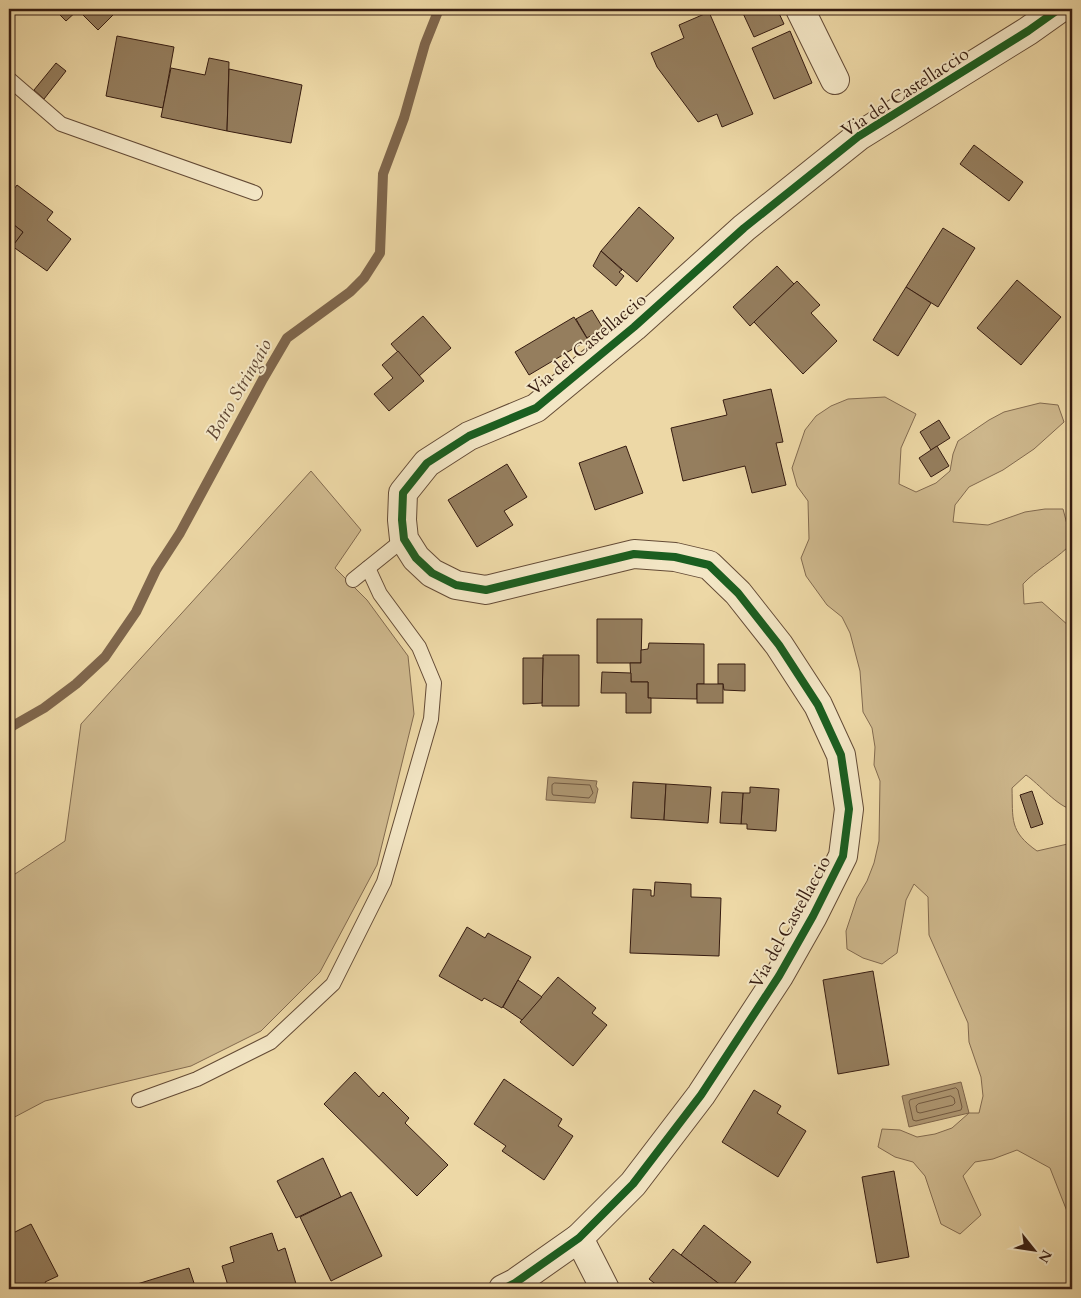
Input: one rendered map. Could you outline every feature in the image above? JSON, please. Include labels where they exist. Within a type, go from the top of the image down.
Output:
[{"type":"street","points":[[800,9],[835,80]]},
{"type":"street","name":"Via del Castellaccio","points":[[503,1289],[515,1283],[579,1238],[633,1184],[701,1095],[779,976],[813,916],[843,856],[849,809],[841,755],[818,705],[779,646],[738,592],[709,565],[676,557],[634,554],[486,590],[456,585],[432,573],[416,558],[404,539],[402,520],[403,493],[427,463],[469,436],[536,408],[634,326],[744,228],[860,136],[1028,31],[1059,9]]},
{"type":"street","points":[[579,1238],[605,1289]]},
{"type":"lane","points":[[9,79],[61,124],[255,193]]},
{"type":"lane","points":[[353,580],[404,539]]},
{"type":"lane","points":[[139,1100],[197,1079],[271,1042],[333,984],[384,882],[430,719],[434,683],[419,646],[380,594],[368,568]]},
{"type":"shaded area","points":[[885,397],[916,414],[901,448],[899,484],[916,492],[936,483],[950,471],[958,441],[1004,412],[1040,403],[1058,405],[1064,422],[1034,449],[1003,470],[969,487],[955,505],[953,522],[988,525],[1025,512],[1063,509],[1068,528],[1067,548],[1023,584],[1024,604],[1042,602],[1069,626],[1072,626],[1072,809],[1055,800],[1026,775],[1012,788],[1012,809],[1017,831],[1037,851],[1072,843],[1072,1224],[1050,1168],[1017,1150],[993,1159],[975,1162],[963,1176],[981,1215],[960,1234],[941,1224],[925,1176],[913,1162],[895,1157],[878,1147],[882,1129],[900,1130],[917,1137],[935,1134],[952,1128],[969,1113],[979,1113],[983,1096],[981,1077],[969,1042],[968,1023],[929,935],[928,897],[914,884],[906,900],[897,953],[882,964],[863,958],[847,949],[846,931],[857,898],[867,881],[874,863],[879,841],[880,781],[874,765],[875,747],[872,728],[863,712],[860,671],[850,633],[842,617],[827,605],[806,576],[801,558],[809,539],[808,501],[797,486],[792,468],[805,430],[816,416],[831,406],[848,399]]},
{"type":"shaded area","points":[[311,471],[361,530],[335,568],[367,600],[408,656],[414,714],[377,865],[320,972],[261,1031],[191,1066],[45,1101],[9,1120],[9,878],[65,841],[81,724]]},
{"type":"water","points":[[548,777],[597,781],[596,786],[598,789],[595,803],[546,800]]},
{"type":"water","points":[[961,1082],[969,1113],[909,1127],[902,1096]]},
{"type":"building","points":[[54,9],[79,9],[66,21]]},
{"type":"building","points":[[79,9],[110,9],[114,14],[98,30]]},
{"type":"building","points":[[741,9],[777,9],[784,24],[754,37]]},
{"type":"building","points":[[709,12],[753,114],[722,127],[717,114],[698,122],[657,67],[651,53],[684,38],[679,25]]},
{"type":"building","points":[[790,31],[812,83],[774,99],[752,48]]},
{"type":"building","points":[[117,36],[174,47],[163,108],[106,96]]},
{"type":"building","points":[[209,58],[229,62],[227,131],[161,117],[171,68],[205,75]]},
{"type":"building","points":[[56,63],[66,71],[44,99],[34,90]]},
{"type":"building","points":[[229,69],[302,85],[291,143],[227,131]]},
{"type":"building","points":[[974,145],[1023,182],[1009,201],[960,164]]},
{"type":"building","points":[[17,185],[53,212],[47,220],[71,239],[47,271],[12,246],[23,232],[9,221],[9,196]]},
{"type":"building","points":[[639,207],[674,238],[637,282],[601,251]]},
{"type":"building","points":[[9,221],[23,232],[9,251]]},
{"type":"building","points":[[943,228],[975,248],[938,307],[906,287]]},
{"type":"building","points":[[601,251],[622,270],[619,272],[624,276],[616,286],[593,266]]},
{"type":"building","points":[[777,266],[794,284],[750,326],[733,307]]},
{"type":"building","points":[[1017,280],[1061,317],[1021,365],[977,328]]},
{"type":"building","points":[[797,281],[820,305],[811,313],[837,341],[803,374],[754,322]]},
{"type":"building","points":[[906,287],[931,303],[898,356],[873,340]]},
{"type":"building","points":[[592,310],[603,328],[587,338],[576,319]]},
{"type":"building","points":[[423,316],[451,348],[419,376],[391,344]]},
{"type":"building","points":[[574,317],[588,340],[529,375],[515,352]]},
{"type":"building","points":[[398,351],[424,381],[389,411],[374,394],[393,378],[382,365]]},
{"type":"building","points":[[771,389],[783,442],[776,443],[786,485],[752,493],[745,466],[683,481],[671,428],[727,415],[723,400]]},
{"type":"building","points":[[939,420],[950,438],[931,450],[920,432]]},
{"type":"building","points":[[626,446],[643,493],[595,510],[579,463]]},
{"type":"building","points":[[937,446],[949,466],[931,477],[919,458]]},
{"type":"building","points":[[507,464],[527,497],[504,511],[513,525],[477,547],[448,500]]},
{"type":"building","points":[[597,619],[642,619],[641,663],[597,663]]},
{"type":"building","points":[[649,643],[704,644],[704,684],[697,684],[697,699],[648,698],[648,682],[631,682],[630,663],[641,663],[641,650],[648,649]]},
{"type":"building","points":[[543,655],[579,655],[579,706],[542,706]]},
{"type":"building","points":[[523,658],[543,658],[542,703],[523,704]]},
{"type":"building","points":[[718,664],[745,664],[745,691],[724,690],[723,684],[718,684]]},
{"type":"building","points":[[602,672],[631,673],[631,682],[648,682],[648,698],[651,698],[651,713],[626,713],[626,693],[601,693]]},
{"type":"building","points":[[697,684],[723,684],[723,703],[697,703]]},
{"type":"building","points":[[633,782],[666,784],[664,820],[631,818]]},
{"type":"building","points":[[666,784],[711,787],[708,823],[664,820]]},
{"type":"building","points":[[750,787],[779,789],[776,831],[747,829],[747,824],[741,824],[743,793],[750,793]]},
{"type":"building","points":[[1032,791],[1043,824],[1031,828],[1020,795]]},
{"type":"building","points":[[722,792],[743,793],[741,824],[720,823]]},
{"type":"building","points":[[655,882],[691,884],[691,897],[721,898],[719,956],[630,953],[633,889],[651,890],[651,896],[654,896]]},
{"type":"building","points":[[467,927],[485,938],[488,933],[531,957],[502,1008],[484,998],[482,1001],[439,976]]},
{"type":"building","points":[[873,971],[889,1065],[838,1074],[823,980]]},
{"type":"building","points":[[558,977],[596,1008],[592,1013],[607,1025],[573,1066],[520,1022]]},
{"type":"building","points":[[518,980],[542,997],[522,1020],[503,1007]]},
{"type":"building","points":[[355,1072],[379,1097],[383,1092],[409,1118],[405,1123],[448,1165],[417,1196],[324,1104]]},
{"type":"building","points":[[504,1079],[562,1119],[558,1126],[573,1136],[544,1180],[502,1151],[506,1146],[474,1124]]},
{"type":"building","points":[[754,1090],[781,1106],[777,1113],[806,1131],[778,1177],[722,1142]]},
{"type":"building","points":[[323,1158],[341,1197],[296,1218],[277,1181]]},
{"type":"building","points":[[894,1171],[909,1257],[877,1263],[862,1177]]},
{"type":"building","points":[[351,1192],[382,1256],[331,1281],[300,1217]]},
{"type":"building","points":[[31,1224],[58,1276],[45,1282],[49,1289],[9,1289],[9,1235]]},
{"type":"building","points":[[704,1225],[751,1262],[730,1289],[726,1289],[681,1255]]},
{"type":"building","points":[[272,1233],[278,1251],[285,1248],[297,1287],[290,1289],[229,1289],[222,1266],[234,1262],[230,1247]]},
{"type":"building","points":[[673,1249],[726,1289],[662,1289],[649,1279]]},
{"type":"building","points":[[189,1268],[196,1289],[135,1289],[134,1285]]},
{"type":"waterway","name":"Botro Stringaio","points":[[9,728],[44,708],[76,684],[105,657],[136,612],[156,570],[180,533],[287,338],[350,292],[364,278],[380,253],[383,174],[404,118],[425,44],[439,9]]},
{"type":"cycle path","points":[[503,1289],[515,1283],[579,1238],[633,1184],[701,1095],[779,976],[813,916],[843,856],[849,809],[841,755],[818,705],[779,645],[738,593],[709,565],[675,557],[634,554],[486,590],[456,585],[432,573],[416,558],[404,539],[402,520],[403,493],[427,463],[469,436],[536,408],[634,327],[744,228],[859,136],[1028,31],[1059,9]]}]
